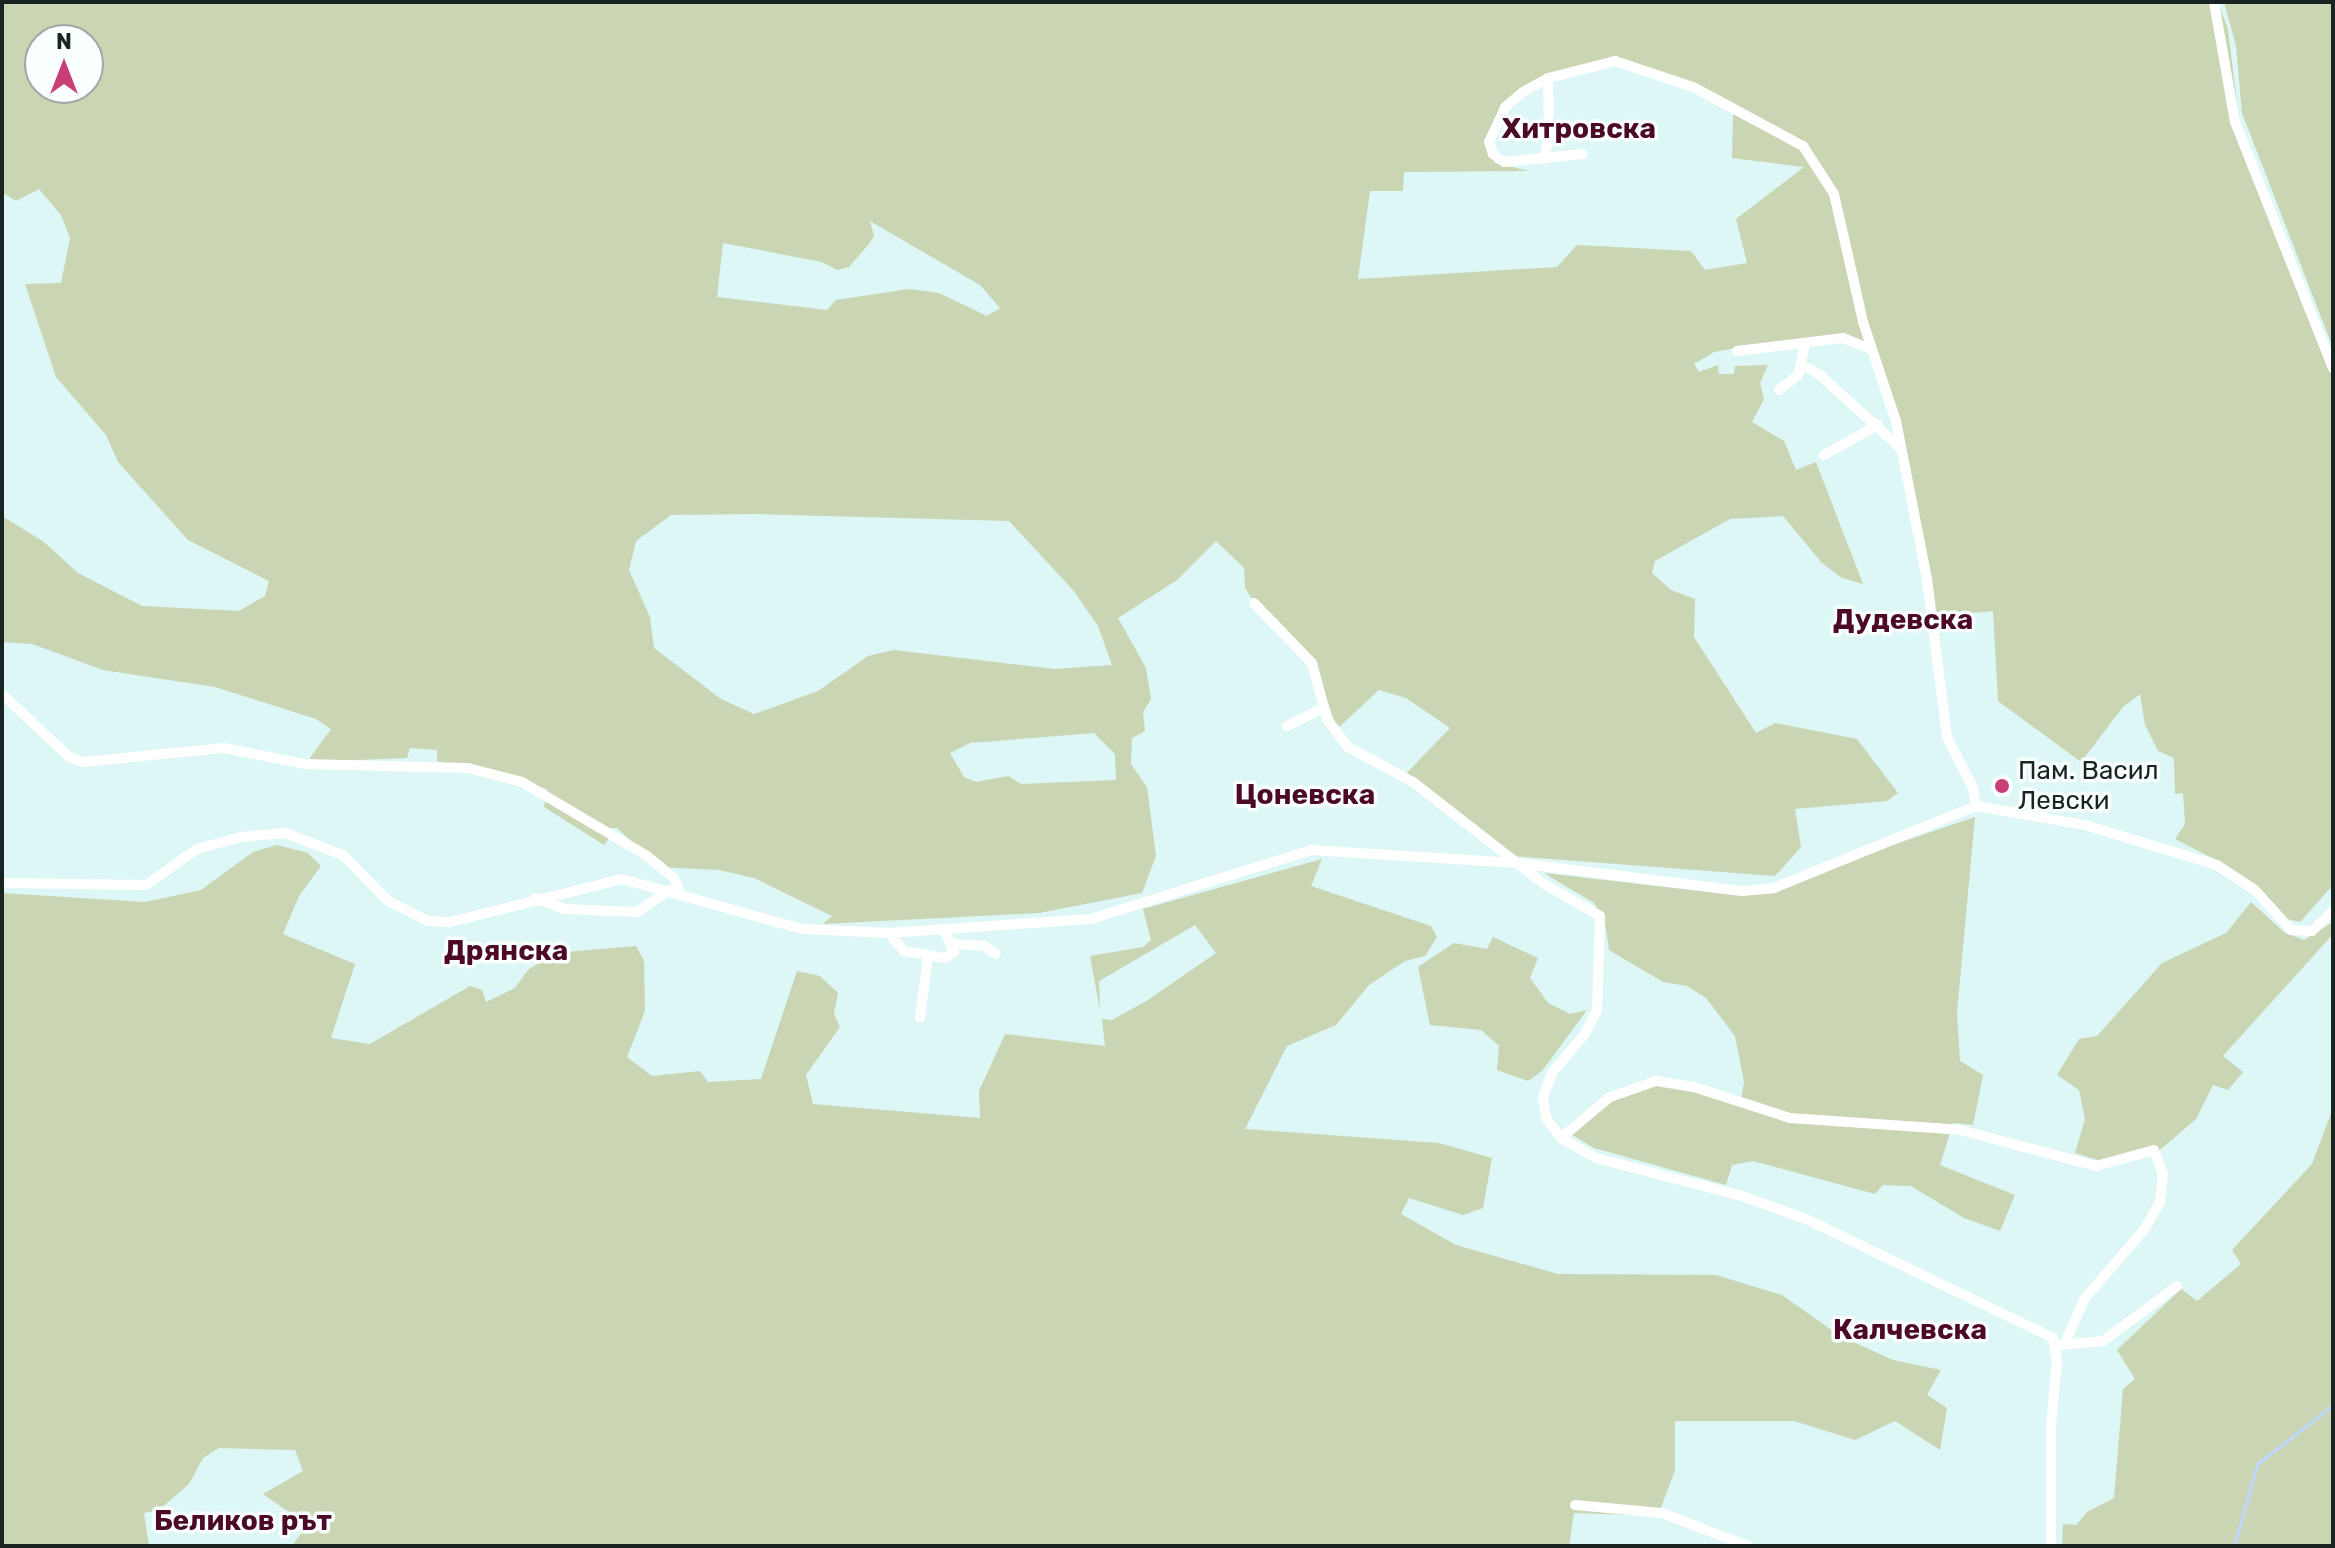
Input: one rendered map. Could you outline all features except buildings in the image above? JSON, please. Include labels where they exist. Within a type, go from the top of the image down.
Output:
[{"type":"street","points":[[2214,2],[2235,122],[2333,368]]},
{"type":"street","points":[[1583,154],[1504,162],[1493,154],[1489,142],[1505,107],[1548,78],[1615,61],[1693,87],[1803,146],[1834,194],[1872,351],[1900,449],[1927,579],[1947,737],[1973,788],[1976,806]]},
{"type":"street","points":[[1544,159],[1549,136],[1548,78]]},
{"type":"street","points":[[1737,351],[1843,338],[1861,341],[1872,351]]},
{"type":"street","points":[[1779,390],[1802,365],[1805,345]]},
{"type":"street","points":[[1802,365],[1878,425],[1900,449]]},
{"type":"street","points":[[1824,455],[1878,425]]},
{"type":"street","points":[[1254,603],[1312,663],[1323,708],[1348,747],[1413,782],[1517,863],[1596,911],[1602,923],[1597,1010],[1584,1035],[1552,1073],[1543,1098],[1546,1118],[1561,1138],[1596,1158],[1742,1196],[1806,1219],[2053,1338],[2060,1345]]},
{"type":"street","points":[[2,694],[69,757],[83,762],[224,748],[305,764],[468,768],[522,782],[647,856],[674,878],[681,895]]},
{"type":"street","points":[[1287,726],[1323,708]]},
{"type":"street","points":[[2,883],[146,885],[197,849],[241,837],[285,833],[343,855],[388,901],[428,921],[450,922],[535,898],[622,879],[802,929],[889,933],[1091,919],[1311,850],[1517,863],[1742,891],[1774,888],[1976,806],[2085,825],[2217,865],[2238,876],[2291,930],[2301,933],[2312,931],[2333,911]]},
{"type":"street","points":[[535,898],[565,909],[627,913],[637,912],[670,890]]},
{"type":"street","points":[[889,933],[904,951],[949,957],[954,952],[944,930]]},
{"type":"street","points":[[951,944],[984,946],[996,954]]},
{"type":"street","points":[[920,1018],[928,956]]},
{"type":"street","points":[[1561,1138],[1610,1097],[1656,1081],[1694,1087],[1790,1118],[1960,1130],[2096,1166],[2154,1150],[2163,1173],[2160,1202],[2144,1230],[2085,1298],[2060,1345],[2051,1546]]},
{"type":"street","points":[[2060,1345],[2103,1341],[2177,1286]]},
{"type":"street","points":[[1575,1505],[1662,1513],[1748,1546]]},
{"type":"green space","points":[[2,2],[2218,2],[2228,29],[2239,120],[2333,376],[2333,885],[2300,922],[2287,919],[2218,861],[2175,839],[2185,824],[2183,793],[2175,794],[2174,758],[2158,751],[2145,725],[2140,694],[2123,707],[2081,762],[1998,701],[1993,611],[1934,617],[1899,435],[1842,244],[1865,342],[1737,348],[1714,352],[1694,364],[1699,372],[1718,365],[1719,374],[1734,374],[1735,366],[1768,365],[1760,383],[1764,399],[1752,422],[1784,441],[1796,470],[1816,462],[1863,584],[1842,578],[1822,563],[1783,516],[1730,519],[1655,561],[1652,573],[1671,590],[1695,599],[1694,637],[1756,733],[1775,723],[1857,739],[1898,793],[1887,801],[1795,809],[1801,847],[1775,876],[1512,856],[1405,775],[1450,728],[1406,698],[1379,690],[1337,729],[1317,670],[1259,610],[1245,588],[1244,568],[1216,541],[1177,580],[1118,618],[1146,668],[1151,699],[1143,712],[1145,731],[1132,738],[1131,764],[1147,787],[1156,856],[1142,893],[1039,913],[823,924],[832,916],[754,878],[719,870],[659,867],[617,828],[605,828],[610,837],[604,845],[544,807],[547,789],[437,761],[437,750],[410,748],[407,758],[307,762],[331,729],[316,719],[215,687],[103,670],[32,644],[2,642],[2,516],[44,542],[78,573],[142,606],[239,611],[265,596],[269,581],[188,540],[118,462],[106,435],[56,377],[25,284],[61,283],[70,238],[61,215],[39,189],[16,201],[2,192]],"holes":[[[1629,62],[1733,111],[1732,158],[1804,167],[1736,219],[1747,263],[1705,270],[1691,251],[1577,245],[1557,267],[1358,279],[1370,191],[1403,191],[1404,172],[1529,171],[1495,163],[1491,153],[1503,111],[1534,85]],[[870,221],[980,285],[1000,308],[987,316],[939,293],[909,289],[836,300],[827,310],[717,297],[723,243],[822,262],[837,270],[849,267],[868,245],[874,236]],[[756,514],[1009,521],[1073,590],[1098,626],[1112,665],[1055,669],[894,650],[868,656],[818,691],[754,714],[721,699],[654,648],[650,617],[629,570],[636,541],[671,515]],[[1094,733],[1115,754],[1116,780],[1021,784],[1008,776],[976,782],[964,777],[950,753],[970,743]]]},
{"type":"green space","points":[[2224,2],[2333,2],[2333,348],[2242,113],[2236,46]]},
{"type":"green space","points":[[1975,817],[1957,1013],[1960,1061],[1983,1075],[1973,1125],[1953,1123],[1940,1165],[2015,1195],[2000,1231],[1964,1218],[1911,1186],[1883,1185],[1875,1194],[1753,1161],[1732,1165],[1726,1185],[1594,1148],[1564,1130],[1589,1110],[1657,1078],[1741,1102],[1744,1082],[1735,1036],[1706,998],[1687,986],[1663,982],[1609,950],[1605,922],[1594,903],[1544,873],[1743,896]]},
{"type":"green space","points":[[277,845],[308,853],[321,866],[299,896],[283,934],[355,964],[331,1038],[370,1044],[470,986],[482,990],[486,1002],[515,988],[528,970],[554,953],[636,946],[644,961],[645,1011],[627,1057],[652,1076],[700,1071],[708,1082],[761,1079],[797,971],[820,976],[838,993],[834,1014],[840,1027],[806,1075],[813,1104],[980,1118],[979,1091],[1005,1034],[1105,1046],[1102,1019],[1112,1020],[1148,1000],[1216,953],[1195,925],[1099,981],[1100,1010],[1090,956],[1143,947],[1151,940],[1143,909],[1322,859],[1311,886],[1431,926],[1437,937],[1425,956],[1405,961],[1369,985],[1336,1025],[1287,1046],[1245,1129],[1439,1143],[1492,1158],[1483,1208],[1463,1215],[1409,1198],[1401,1214],[1456,1245],[1558,1274],[1716,1275],[1782,1295],[1840,1336],[1893,1360],[1941,1370],[1927,1395],[1947,1408],[1940,1450],[1895,1421],[1855,1440],[1794,1421],[1675,1421],[1675,1470],[1658,1516],[1574,1513],[1569,1546],[292,1546],[307,1525],[263,1494],[303,1471],[295,1450],[219,1448],[203,1458],[189,1484],[159,1510],[144,1513],[149,1546],[2,1546],[2,893],[145,902],[201,890],[253,852]]},
{"type":"green space","points":[[2251,902],[2285,933],[2304,940],[2333,922],[2333,934],[2223,1056],[2243,1072],[2228,1090],[2213,1085],[2196,1119],[2154,1155],[2098,1160],[2075,1153],[2085,1119],[2079,1090],[2057,1075],[2079,1039],[2097,1036],[2162,963],[2226,933]]},
{"type":"green space","points":[[1493,937],[1538,958],[1530,978],[1548,1003],[1570,1014],[1587,1010],[1542,1071],[1528,1081],[1497,1070],[1499,1046],[1481,1030],[1430,1025],[1418,967],[1454,943],[1487,949]]},
{"type":"green space","points":[[2333,1108],[2333,1546],[2062,1546],[2063,1524],[2076,1525],[2087,1512],[2114,1498],[2123,1389],[2135,1379],[2117,1350],[2181,1289],[2197,1301],[2241,1264],[2232,1250],[2312,1164]]},
{"type":"waterway","points":[[2235,1543],[2257,1464],[2333,1405]]},
{"type":"place","name":"Пам. Васил Левски","points":[[2002,786]]},
{"type":"district","name":"Хитровска","points":[[1579,129]]},
{"type":"district","name":"Дудевска","points":[[1903,620]]},
{"type":"district","name":"Цоневска","points":[[1305,795]]},
{"type":"district","name":"Дрянска","points":[[506,951]]},
{"type":"district","name":"Калчевска","points":[[1910,1330]]},
{"type":"district","name":"Беликов рът","points":[[243,1521]]}]
